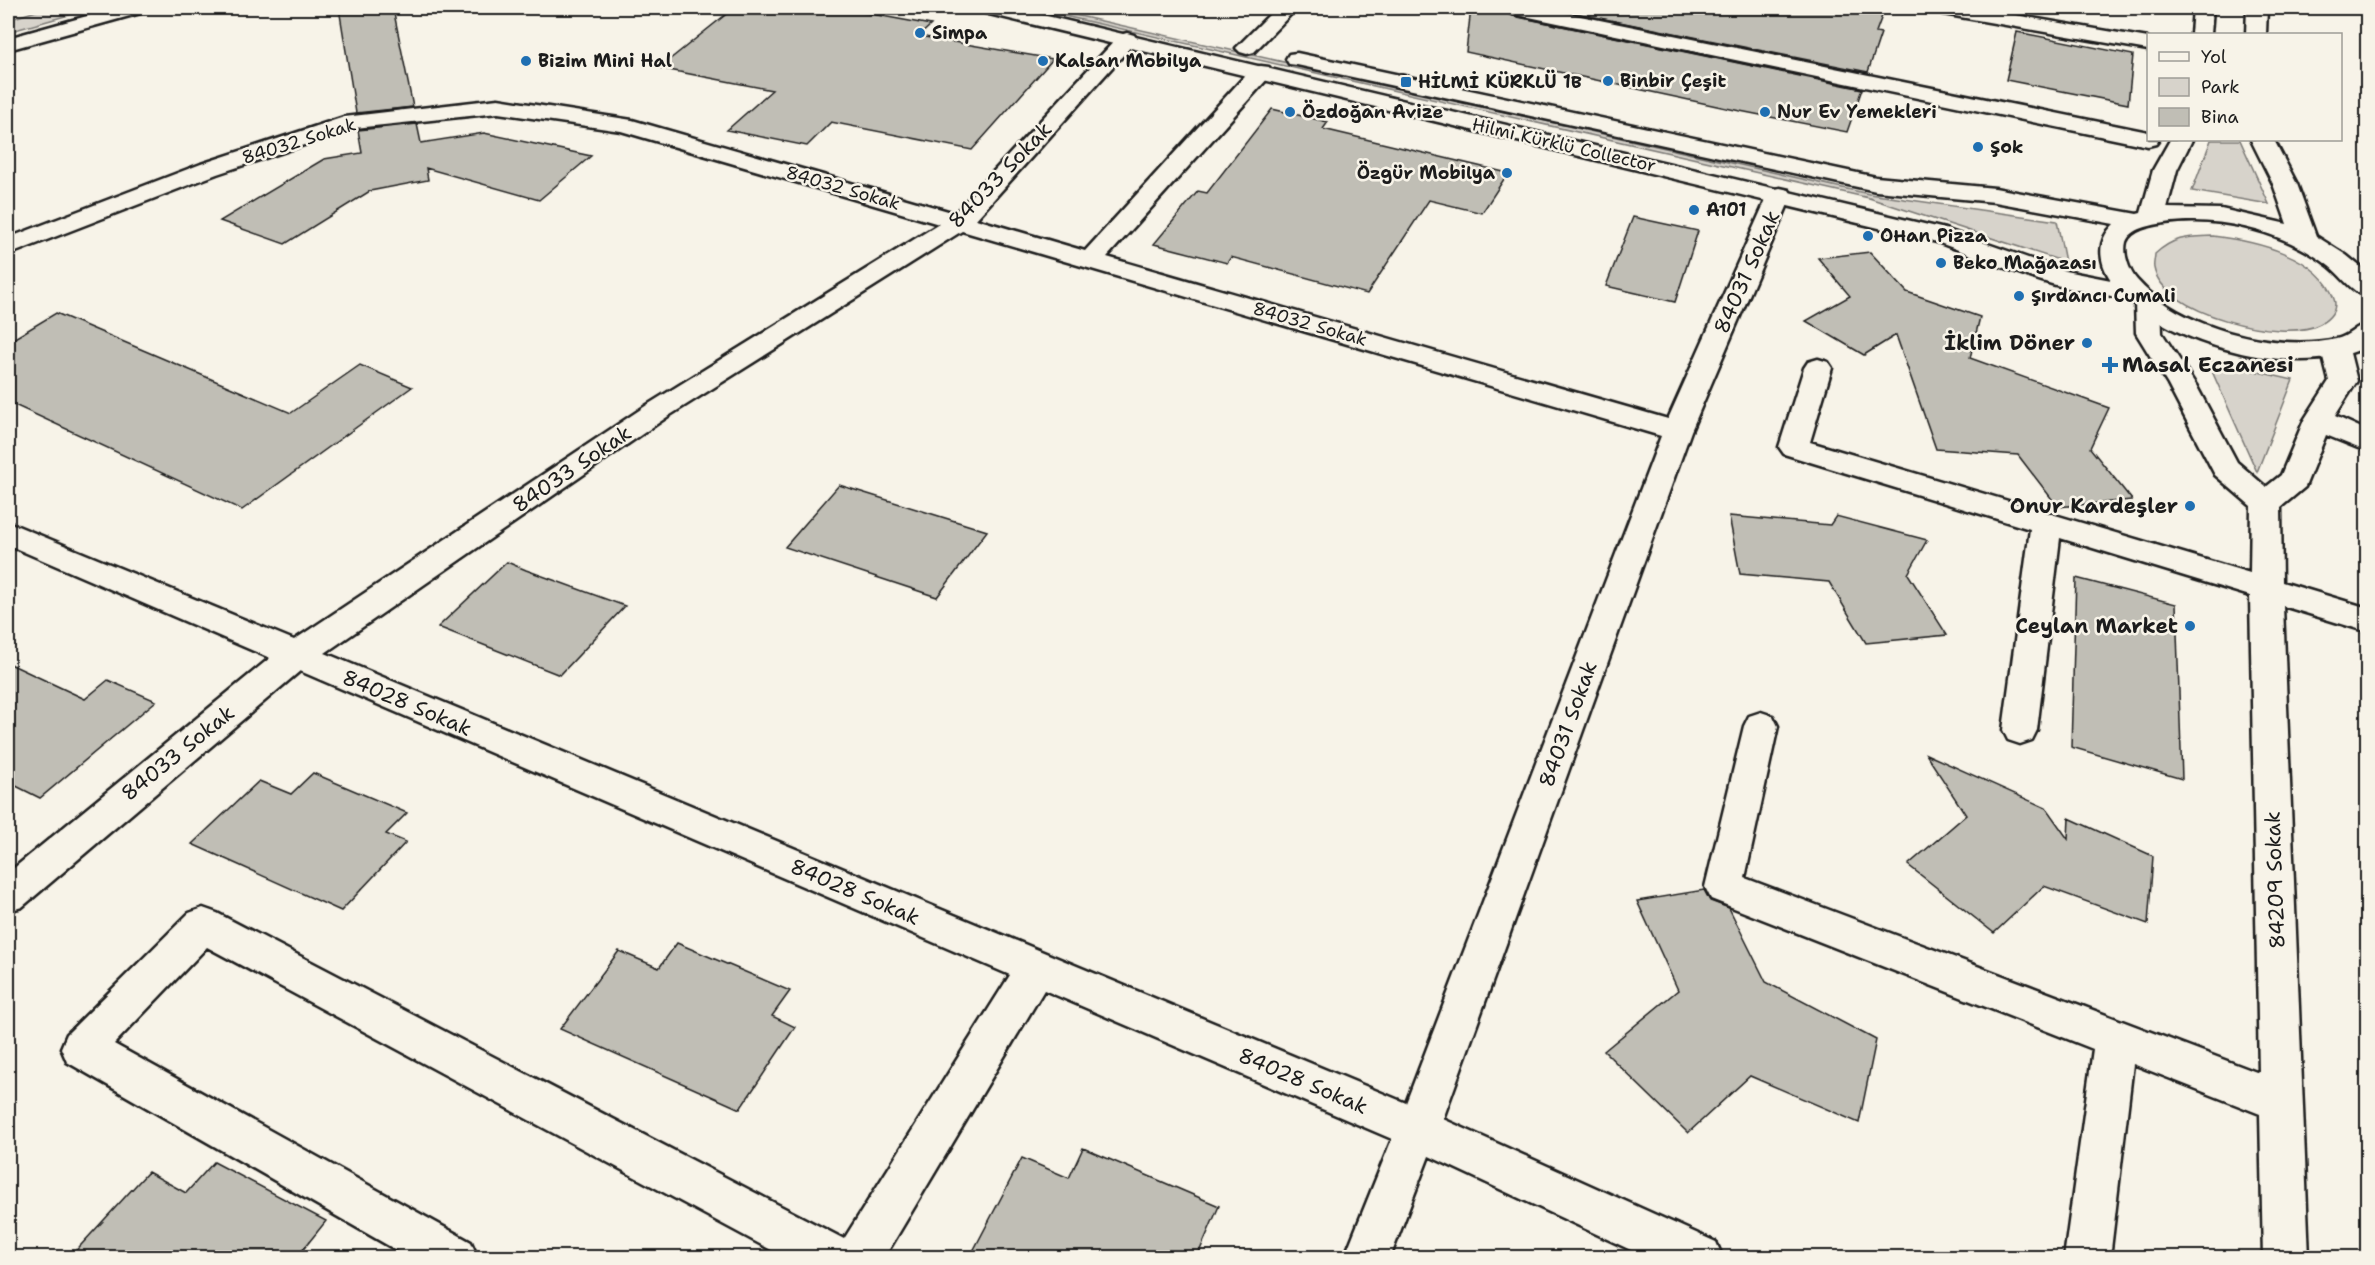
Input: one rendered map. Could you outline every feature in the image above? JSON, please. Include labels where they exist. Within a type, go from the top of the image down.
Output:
[{"type":"street","points":[[8,44],[137,8]]},
{"type":"street","name":"Hilmi Kürklü Collector","points":[[989,8],[1134,27],[1270,60],[1876,184],[1990,194],[2144,219],[2165,214],[2201,213],[2240,218],[2284,231],[2314,245]]},
{"type":"street","points":[[1246,48],[1287,8]]},
{"type":"street","points":[[1514,8],[2147,139]]},
{"type":"street","points":[[1943,8],[2147,44]]},
{"type":"street","points":[[2201,33],[2203,8]]},
{"type":"street","points":[[2256,33],[2257,8]]},
{"type":"street","name":"84033 Sokak","points":[[8,895],[295,656],[657,411],[960,222],[1134,27]]},
{"type":"street","name":"Hilmi Kürklü Collector","points":[[1224,42],[1246,48],[1270,60],[1502,131],[1780,195],[1945,236],[2059,278],[2141,298]]},
{"type":"street","points":[[1091,260],[1270,60]]},
{"type":"street","name":"84032 Sokak","points":[[8,248],[209,169],[352,122],[498,106],[624,125],[1677,431]]},
{"type":"street","points":[[2141,298],[2149,333],[2182,385],[2225,468],[2266,503],[2294,480],[2318,420],[2343,381],[2355,342],[2294,352],[2247,345],[2203,333],[2164,314],[2141,298],[2117,271],[2111,250],[2118,233],[2144,219],[2165,170],[2180,143],[2164,141]]},
{"type":"street","points":[[2264,141],[2314,245],[2354,272],[2367,288]]},
{"type":"street","name":"84031 Sokak","points":[[1367,1257],[1418,1130],[1677,431],[1780,195]]},
{"type":"street","points":[[2314,245],[2367,266]]},
{"type":"street","points":[[1818,368],[1794,447],[2367,620]]},
{"type":"street","points":[[2318,420],[2367,443]]},
{"type":"street","name":"84209 Sokak","points":[[2266,503],[2266,591],[2286,1257]]},
{"type":"street","points":[[2020,730],[2046,524]]},
{"type":"street","name":"84028 Sokak","points":[[8,533],[1418,1130],[1700,1257]]},
{"type":"street","points":[[1761,726],[1724,887],[2281,1102]]},
{"type":"street","points":[[455,1257],[82,1048],[203,925],[833,1257]]},
{"type":"street","points":[[858,1257],[1036,968]]},
{"type":"street","points":[[2087,1257],[2115,1038]]},
{"type":"green space","points":[[45,8],[94,8],[8,32],[8,20]]},
{"type":"green space","points":[[1029,8],[1044,8],[1869,194],[2057,221],[2065,262],[1869,198]]},
{"type":"green space","points":[[2211,141],[2240,141],[2269,204],[2192,191]]},
{"type":"green space","points":[[2213,236],[2265,247],[2300,261],[2315,271],[2326,284],[2335,303],[2332,314],[2320,324],[2303,329],[2280,330],[2253,327],[2226,320],[2200,311],[2178,299],[2162,284],[2154,268],[2155,254],[2175,241],[2189,237]]},
{"type":"green space","points":[[2207,360],[2293,380],[2257,472]]},
{"type":"building","points":[[339,8],[393,8],[413,107],[356,113]]},
{"type":"building","points":[[734,8],[839,8],[931,25],[919,36],[1053,59],[972,150],[831,122],[807,146],[727,130],[772,90],[659,68]]},
{"type":"building","points":[[1471,8],[1502,8],[1505,13],[1513,16],[1862,89],[1847,132],[1740,111],[1466,52]]},
{"type":"building","points":[[1550,8],[1885,8],[1876,32],[1881,33],[1868,72]]},
{"type":"building","points":[[2017,32],[2133,55],[2128,104],[2006,80]]},
{"type":"building","points":[[1272,109],[1328,122],[1323,129],[1508,173],[1482,213],[1429,200],[1367,294],[1231,257],[1227,263],[1154,244],[1198,191],[1207,193]]},
{"type":"building","points":[[417,124],[421,143],[484,133],[591,156],[539,200],[426,168],[428,180],[370,191],[285,244],[220,221],[324,159],[362,153],[358,130]]},
{"type":"building","points":[[1633,217],[1698,231],[1675,302],[1606,286]]},
{"type":"building","points":[[1870,252],[1907,292],[1980,317],[1970,358],[2109,408],[2090,448],[2132,500],[2058,507],[2018,455],[1936,449],[1896,335],[1864,355],[1806,321],[1850,296],[1818,258]]},
{"type":"building","points":[[56,313],[291,413],[360,365],[412,387],[242,510],[8,402],[8,342]]},
{"type":"building","points":[[839,485],[987,531],[937,597],[785,547]]},
{"type":"building","points":[[1729,516],[1830,525],[1836,516],[1927,540],[1908,574],[1947,635],[1866,643],[1829,582],[1740,574]]},
{"type":"building","points":[[507,562],[625,606],[560,675],[438,627]]},
{"type":"building","points":[[2076,578],[2176,604],[2182,779],[2071,747]]},
{"type":"building","points":[[8,663],[85,699],[108,680],[156,701],[40,798],[8,782]]},
{"type":"building","points":[[1926,754],[2046,808],[2068,839],[2069,818],[2153,856],[2148,924],[2044,886],[1994,933],[1908,865],[1966,815]]},
{"type":"building","points":[[313,773],[407,813],[386,834],[406,842],[341,911],[192,844],[259,781],[291,794]]},
{"type":"building","points":[[1704,890],[1710,901],[1729,908],[1766,982],[1876,1040],[1859,1123],[1750,1076],[1688,1133],[1604,1051],[1678,990],[1637,901]]},
{"type":"building","points":[[677,943],[790,991],[772,1016],[795,1027],[740,1109],[560,1029],[619,951],[659,968]]},
{"type":"building","points":[[1083,1148],[1219,1206],[1197,1257],[970,1257],[1022,1158],[1069,1178]]},
{"type":"building","points":[[214,1162],[326,1221],[297,1257],[70,1257],[148,1172],[186,1193]]},
{"type":"place","name":"Simpa","points":[[920,33]]},
{"type":"place","name":"Bizim Mini Hal","points":[[526,61]]},
{"type":"place","name":"Kalsan Mobilya","points":[[1043,61]]},
{"type":"place","name":"Binbir Çeşit","points":[[1608,81]]},
{"type":"place","name":"HİLMİ KÜRKLÜ 1B","points":[[1406,82]]},
{"type":"place","name":"Özdoğan Avize","points":[[1290,112]]},
{"type":"place","name":"Nur Ev Yemekleri","points":[[1765,112]]},
{"type":"place","name":"Şok","points":[[1978,147]]},
{"type":"place","name":"Özgür Mobilya","points":[[1507,173]]},
{"type":"place","name":"A101","points":[[1694,210]]},
{"type":"place","name":"OHan Pizza","points":[[1868,236]]},
{"type":"place","name":"Beko Mağazası","points":[[1941,263]]},
{"type":"place","name":"Şırdancı Cumali","points":[[2019,296]]},
{"type":"place","name":"İklim Döner","points":[[2087,343]]},
{"type":"place","name":"Masal Eczanesi","points":[[2110,365]]},
{"type":"place","name":"Onur Kardeşler","points":[[2190,506]]},
{"type":"place","name":"Ceylan Market","points":[[2190,626]]}]
